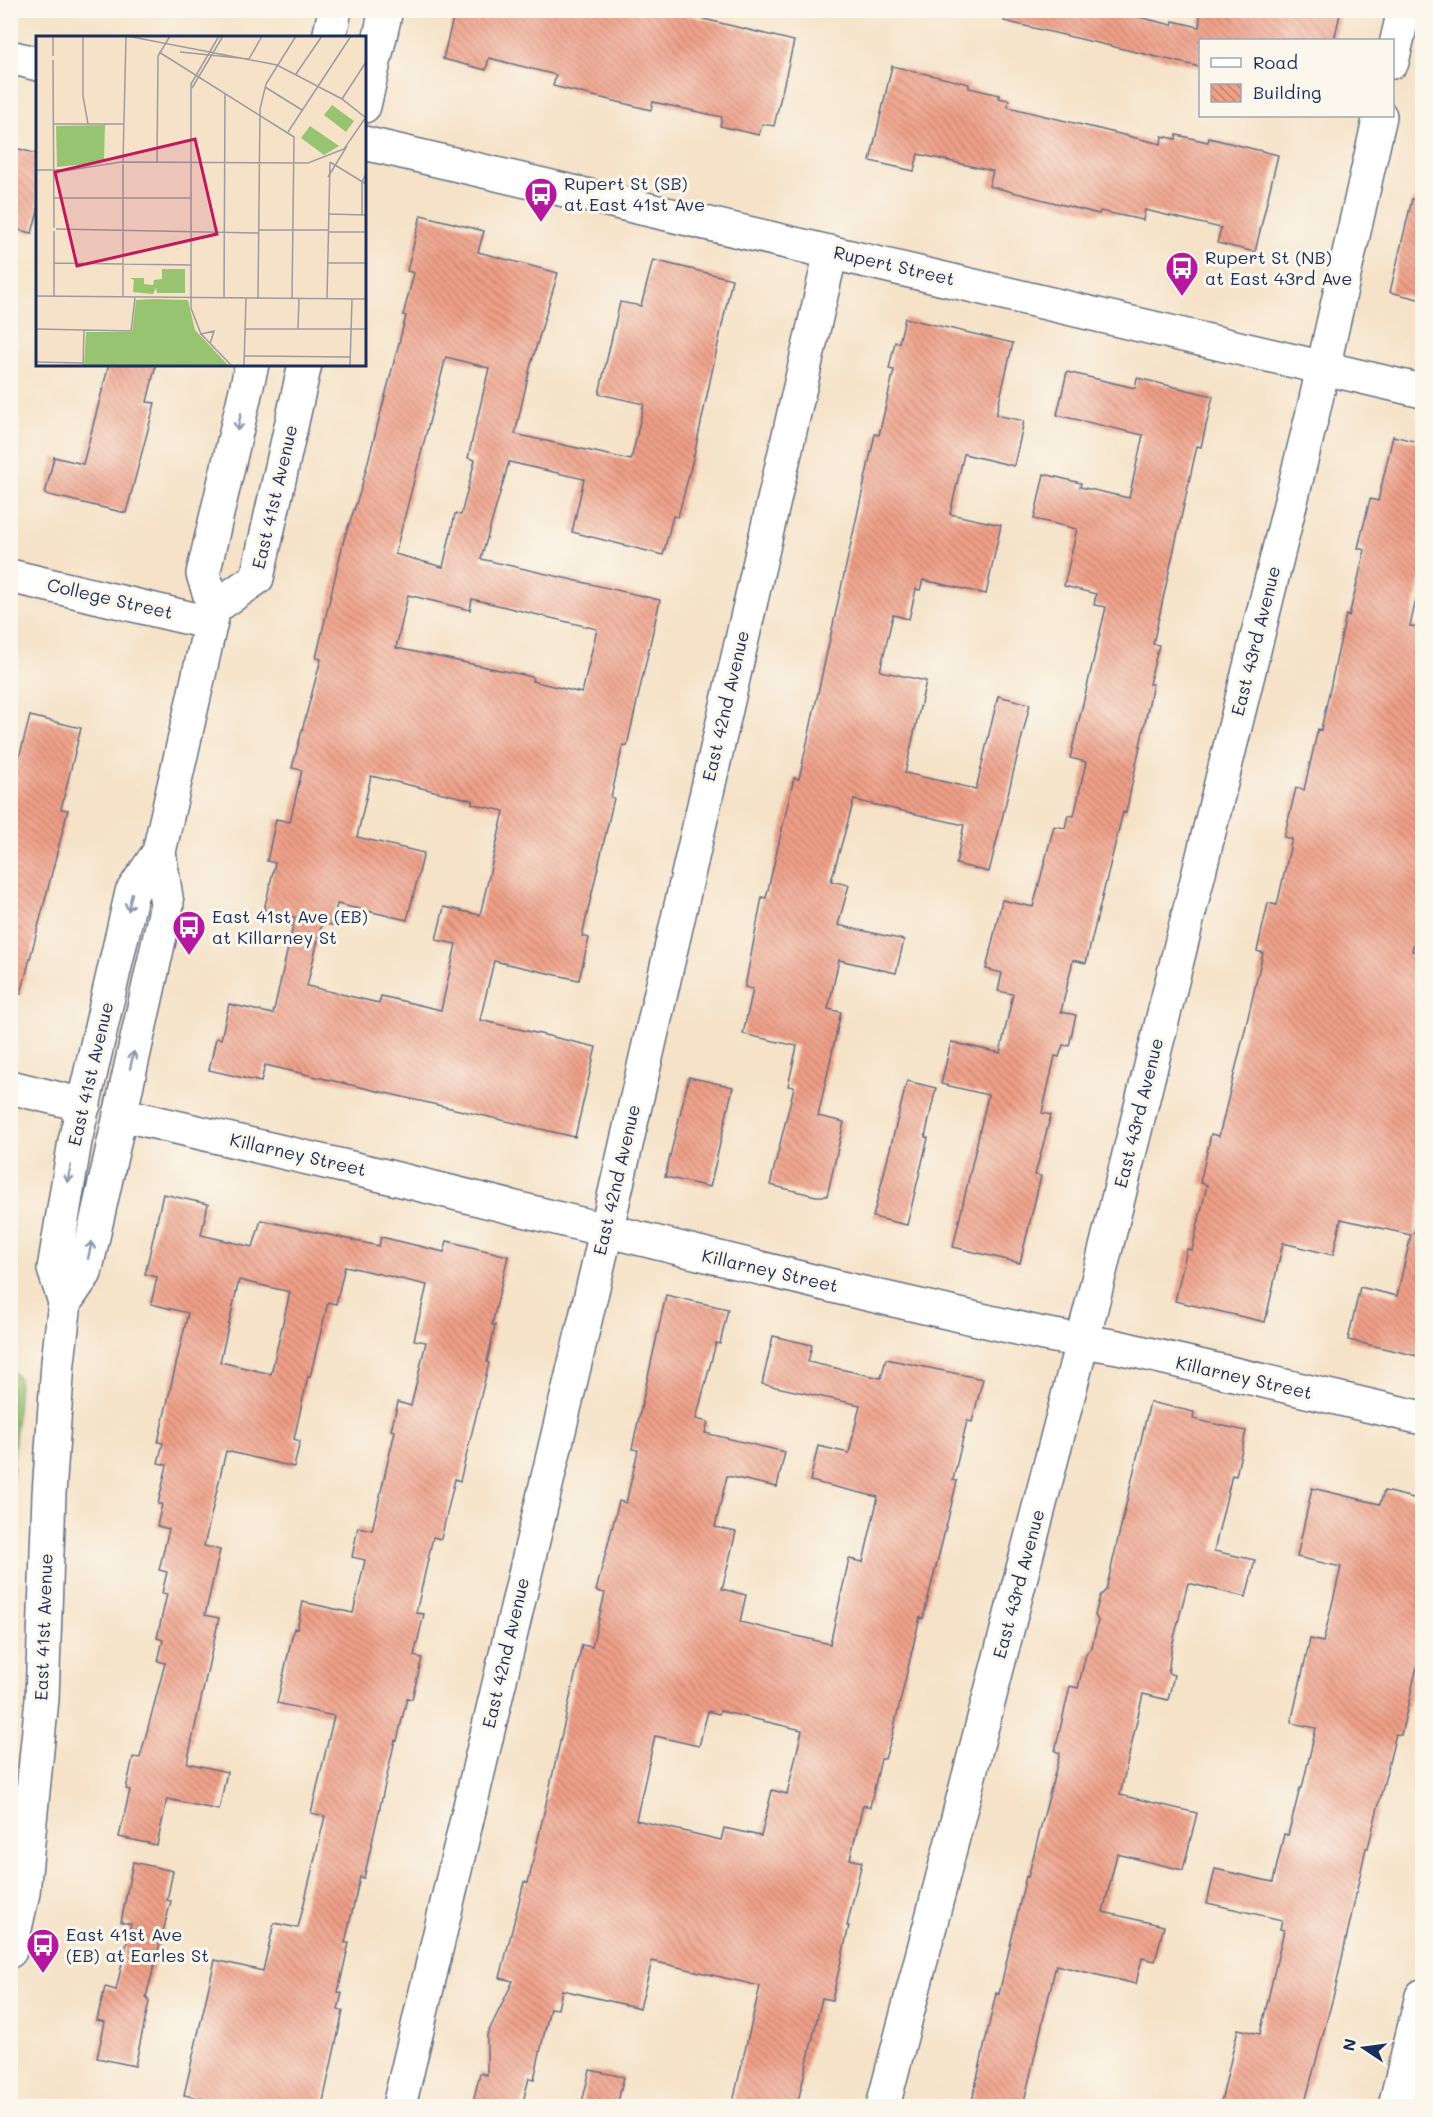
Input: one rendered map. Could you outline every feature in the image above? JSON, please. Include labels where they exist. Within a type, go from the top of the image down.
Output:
[{"type":"street","points":[[329,36],[335,10]]},
{"type":"street","points":[[366,97],[386,10]]},
{"type":"street","points":[[1394,53],[1404,10]]},
{"type":"street","points":[[10,57],[36,64]]},
{"type":"street","name":"East 43rd Avenue","points":[[883,2106],[1082,1341],[1324,367],[1380,117]]},
{"type":"street","name":"Rupert Street","points":[[366,143],[1422,391]]},
{"type":"street","name":"East 42nd Avenue","points":[[399,2106],[606,1232],[831,252]]},
{"type":"street","points":[[212,615],[203,574],[252,366]]},
{"type":"street","name":"East 41st Avenue","points":[[65,1302],[85,1274],[167,904],[159,852],[212,615],[256,578],[305,366]]},
{"type":"street","name":"College Street","points":[[10,576],[212,615]]},
{"type":"street","name":"East 41st Avenue","points":[[10,1951],[23,1893],[37,1775],[53,1429],[65,1302],[54,1269],[84,1105],[132,892],[159,852]]},
{"type":"street","points":[[10,1087],[84,1105]]},
{"type":"street","name":"Killarney Street","points":[[120,1114],[381,1174],[606,1232],[841,1288],[1422,1418]]},
{"type":"street","points":[[1395,2106],[1422,1996]]},
{"type":"green space","points":[[11,1370],[19,1379],[11,1496]]},
{"type":"building","points":[[455,10],[667,10],[794,41],[774,126],[762,124],[759,135],[720,126],[722,117],[653,102],[651,110],[553,86],[556,75],[489,58],[486,70],[443,59]]},
{"type":"building","points":[[1005,10],[1110,10],[1172,25],[1173,21],[1199,27],[1201,10],[1341,10],[1334,39],[1199,39],[1199,67],[1004,21]]},
{"type":"building","points":[[892,66],[969,84],[969,88],[1000,95],[999,98],[1009,100],[1008,107],[1161,144],[1162,136],[1176,139],[1177,135],[1208,142],[1209,138],[1278,155],[1255,252],[1217,243],[1221,228],[1145,210],[1143,220],[1100,211],[1099,214],[989,186],[993,171],[918,154],[914,171],[870,161]]},
{"type":"building","points":[[15,148],[36,153],[36,218],[32,233],[10,228],[10,165]]},
{"type":"building","points":[[1412,199],[1422,201],[1422,300],[1390,292]]},
{"type":"building","points":[[421,215],[484,231],[478,252],[558,273],[530,368],[515,434],[631,460],[644,404],[599,394],[620,302],[641,306],[653,260],[732,279],[695,451],[678,517],[673,516],[663,555],[572,532],[584,479],[509,462],[481,559],[660,600],[627,746],[623,745],[611,797],[614,798],[582,936],[589,938],[579,980],[494,961],[480,1020],[596,1047],[575,1137],[265,1065],[261,1082],[209,1070],[216,1038],[221,1039],[229,1004],[273,1014],[295,917],[264,910],[275,863],[267,861],[276,819],[290,822],[302,770],[292,768],[321,659],[316,658],[344,539],[360,492],[406,316],[403,315],[414,273],[407,271]],"holes":[[[446,357],[489,368],[468,458],[475,460],[461,515],[455,514],[443,567],[395,554]],[[408,595],[470,610],[472,599],[597,629],[582,693],[532,681],[533,677],[396,648]],[[371,776],[472,800],[472,804],[504,811],[480,915],[444,907],[436,940],[456,944],[441,1010],[381,996],[379,1003],[307,986],[322,923],[332,925],[337,904],[407,920],[424,853],[357,837]]]},
{"type":"building","points":[[905,318],[1013,343],[996,415],[1024,421],[1014,466],[964,454],[950,514],[1001,525],[986,594],[923,580],[920,590],[916,589],[909,619],[893,615],[880,671],[926,681],[905,773],[976,789],[998,696],[1030,704],[989,872],[956,864],[964,825],[854,800],[831,881],[849,885],[838,925],[904,940],[896,973],[839,960],[828,1009],[841,1012],[818,1116],[844,1122],[827,1196],[816,1196],[770,1185],[794,1087],[788,1086],[797,1046],[743,1034],[753,989],[745,987],[762,897],[766,898],[794,778],[799,779],[875,434],[879,435],[894,370],[889,369],[895,342],[899,343]]},
{"type":"building","points":[[108,366],[156,366],[147,402],[155,403],[126,513],[45,494],[54,457],[83,464]]},
{"type":"building","points":[[1067,372],[1135,388],[1137,378],[1213,396],[1201,447],[1197,446],[1153,644],[1159,645],[1149,684],[1153,684],[1126,813],[1123,812],[1086,963],[1073,960],[1061,1012],[1076,1015],[1069,1046],[1063,1045],[1059,1057],[1055,1056],[1042,1113],[1051,1115],[1035,1175],[1041,1176],[1020,1263],[953,1247],[988,1095],[941,1084],[951,1042],[1000,1053],[1013,994],[998,991],[1002,973],[986,969],[1002,900],[1033,907],[1054,826],[1065,828],[1068,815],[1074,816],[1086,762],[1070,758],[1106,607],[1094,605],[1096,594],[1064,586],[1077,529],[1034,519],[1044,474],[1081,483],[1080,487],[1129,498],[1143,435],[1057,415]]},
{"type":"building","points":[[1393,436],[1422,443],[1422,573],[1410,626],[1422,627],[1422,903],[1412,951],[1422,952],[1422,1194],[1414,1233],[1422,1234],[1422,1357],[1348,1340],[1360,1287],[1397,1296],[1411,1235],[1341,1219],[1333,1255],[1283,1243],[1265,1322],[1175,1301],[1187,1249],[1192,1250],[1207,1185],[1200,1183],[1211,1134],[1219,1136],[1263,953],[1257,951],[1268,903],[1277,905],[1292,839],[1284,837],[1296,788],[1304,790],[1318,729],[1321,730],[1346,615],[1349,616],[1365,550],[1358,548],[1370,499],[1378,501]]},
{"type":"building","points":[[30,716],[81,728],[61,809],[68,810],[21,994],[10,993],[10,806],[17,778],[14,777]]},
{"type":"building","points":[[689,1077],[733,1087],[710,1187],[665,1177]]},
{"type":"building","points":[[907,1081],[936,1088],[925,1137],[928,1138],[907,1225],[873,1217]]},
{"type":"building","points":[[163,1194],[208,1204],[201,1235],[253,1247],[261,1220],[379,1246],[381,1237],[444,1252],[447,1241],[508,1256],[492,1325],[495,1325],[487,1362],[489,1363],[460,1481],[455,1479],[441,1539],[433,1537],[416,1613],[424,1614],[414,1656],[422,1658],[412,1699],[407,1698],[397,1741],[395,1740],[364,1878],[360,1877],[345,1943],[349,1943],[338,1992],[342,1993],[338,2010],[343,2011],[322,2106],[234,2106],[184,2095],[215,1960],[263,1971],[274,1923],[298,1928],[325,1816],[311,1813],[334,1716],[277,1703],[294,1628],[297,1629],[303,1602],[353,1613],[365,1560],[352,1557],[358,1527],[372,1530],[395,1431],[391,1430],[398,1402],[411,1406],[426,1342],[414,1340],[427,1285],[345,1266],[336,1304],[328,1302],[310,1377],[308,1376],[294,1439],[300,1441],[294,1467],[226,1451],[204,1546],[220,1550],[205,1615],[219,1618],[187,1763],[227,1772],[219,1810],[167,1799],[157,1845],[119,1837],[130,1790],[126,1789],[133,1757],[140,1758],[165,1663],[158,1661],[163,1640],[157,1638],[167,1594],[162,1593],[167,1572],[159,1570],[169,1529],[157,1526],[162,1504],[158,1504],[167,1465],[158,1463],[163,1443],[158,1442],[188,1313],[151,1304],[157,1277],[145,1274]],"holes":[[[239,1280],[290,1292],[271,1374],[220,1362]]]},
{"type":"building","points":[[666,1295],[728,1309],[720,1344],[716,1343],[696,1419],[708,1422],[705,1433],[785,1452],[777,1487],[727,1476],[715,1527],[736,1532],[722,1589],[746,1595],[740,1622],[830,1644],[849,1559],[863,1562],[878,1497],[810,1481],[818,1446],[849,1453],[860,1405],[762,1384],[773,1336],[812,1345],[808,1362],[881,1378],[886,1359],[983,1379],[972,1422],[967,1421],[953,1480],[957,1481],[947,1523],[923,1618],[920,1617],[892,1736],[885,1759],[881,1759],[870,1807],[863,1805],[850,1859],[862,1862],[847,1926],[849,1926],[832,2000],[822,1998],[797,2106],[732,2106],[760,1986],[652,1961],[640,2008],[562,1990],[558,2009],[550,2008],[534,2079],[529,2078],[522,2106],[472,2106],[480,2073],[487,2075],[487,2035],[513,1981],[500,1978],[524,1882],[528,1883],[582,1645],[592,1647],[605,1593],[596,1591],[619,1501],[626,1503],[638,1450],[632,1449]],"holes":[[[708,1711],[719,1714],[720,1711],[802,1730],[787,1794],[772,1790],[761,1836],[724,1828],[721,1840],[636,1820],[655,1736],[699,1746]]]},
{"type":"building","points":[[1150,1402],[1194,1412],[1193,1419],[1246,1431],[1236,1476],[1232,1475],[1214,1551],[1255,1560],[1246,1597],[1188,1583],[1172,1646],[1168,1673],[1174,1675],[1168,1700],[1143,1694],[1120,1795],[1197,1813],[1183,1870],[1117,1854],[1103,1912],[1164,1926],[1155,1961],[1142,1958],[1136,1984],[1056,1965],[1023,2106],[971,2106],[996,1993],[999,1994],[1026,1876],[1028,1877],[1060,1753],[1055,1751],[1070,1686],[1078,1688],[1086,1654],[1092,1647],[1098,1621],[1095,1615],[1100,1596],[1106,1590]]},
{"type":"building","points":[[1312,1488],[1380,1504],[1384,1491],[1422,1500],[1422,1659],[1419,1658],[1401,1735],[1396,1734],[1368,1848],[1366,1848],[1336,1986],[1304,2106],[1220,2106],[1238,2029],[1260,2034],[1284,1930],[1280,1929],[1282,1920],[1207,1903],[1215,1869],[1273,1882],[1284,1834],[1288,1835],[1300,1788],[1302,1788],[1316,1728],[1291,1723],[1310,1639],[1323,1642],[1341,1567],[1297,1557]]},
{"type":"building","points":[[133,1862],[173,1871],[167,1900],[171,1901],[146,1997],[149,2002],[135,2066],[97,2058],[105,2022],[97,2020],[105,1987],[116,1990],[131,1924],[121,1922]]},
{"type":"building","points":[[590,2070],[624,2077],[617,2106],[581,2106]]},
{"type":"place","name":"Rupert St (SB) at East 41st Ave","points":[[541,223]]},
{"type":"place","name":"Rupert St (NB) at East 43rd Ave","points":[[1182,297]]},
{"type":"place","name":"East 41st Ave (EB) at Killarney St","points":[[189,956]]},
{"type":"place","name":"East 41st Ave (EB) at Earles St","points":[[43,1974]]}]
